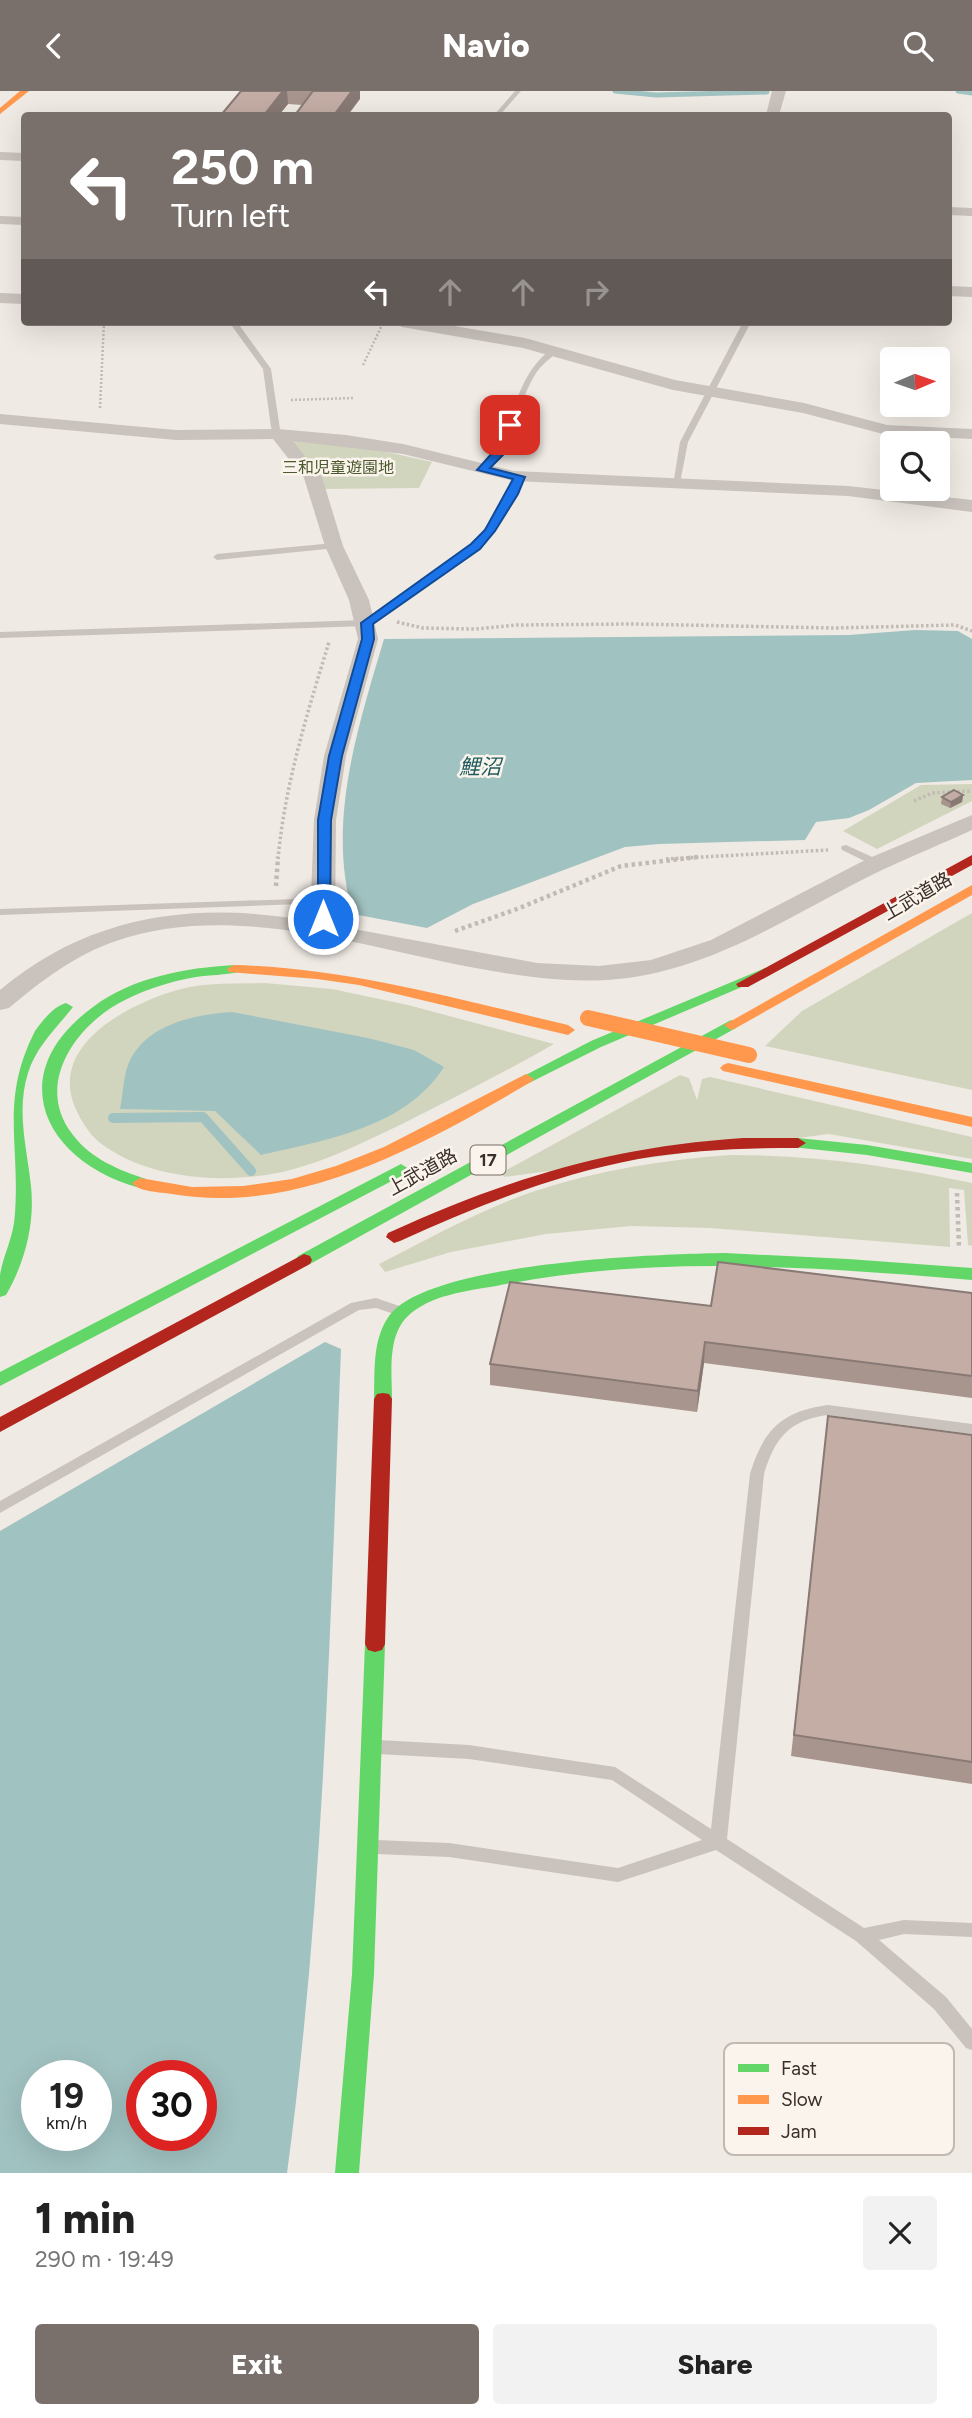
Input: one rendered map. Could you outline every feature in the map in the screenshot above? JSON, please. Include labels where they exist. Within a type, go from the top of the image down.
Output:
[{"type":"main road","points":[[0,111],[25,91]]},
{"type":"main road","name":"上武道路","points":[[612,1055],[972,859]]},
{"type":"main road","name":"上武道路","points":[[0,1426],[585,1107],[972,889]]},
{"type":"main road","points":[[219,953],[251,953]]},
{"type":"main road","points":[[330,960],[573,1018],[756,1057]]},
{"type":"main road","points":[[765,972],[569,1056],[465,1115],[395,1148],[296,1184],[237,1193],[189,1193],[150,1188],[115,1174],[72,1145],[52,1118],[48,1100],[56,1059],[66,1041],[81,1024],[122,997],[177,977],[204,972],[270,970],[342,979],[573,1018],[641,1047],[972,1122]]},
{"type":"main road","points":[[0,1291],[12,1269],[20,1245],[24,1218],[24,1193],[14,1114],[20,1072],[28,1051],[43,1030],[82,995]]},
{"type":"main road","points":[[377,1246],[516,1184],[560,1169],[641,1150],[732,1142],[802,1143],[854,1147],[972,1168]]},
{"type":"main road","name":"上武道路","points":[[0,1380],[419,1160]]},
{"type":"main road","points":[[347,2173],[358,2056],[385,1354],[388,1335],[402,1312],[419,1301],[491,1279],[567,1265],[637,1259],[739,1259],[972,1274]]},
{"type":"main road","points":[[58,1395],[199,1336]]},
{"type":"street","points":[[774,112],[779,91]]},
{"type":"street","points":[[0,156],[21,157]]},
{"type":"street","points":[[952,211],[972,212]]},
{"type":"street","points":[[0,219],[21,221]]},
{"type":"street","points":[[952,291],[972,292]]},
{"type":"street","points":[[0,298],[21,299]]},
{"type":"street","points":[[442,326],[556,350],[673,385],[813,409],[897,432],[972,434]]},
{"type":"street","points":[[0,419],[199,436],[278,434],[381,445],[519,477],[861,492],[972,506]]},
{"type":"street","points":[[278,434],[313,477],[334,546],[359,600],[372,619],[335,756],[325,820],[324,901],[323,919],[319,928]]},
{"type":"street","points":[[0,1003],[41,971],[80,947],[156,924],[226,918],[319,928],[510,968],[580,974],[616,973],[662,965],[712,949],[877,863],[972,822]]},
{"type":"lane","points":[[500,112],[518,91]]},
{"type":"lane","points":[[236,326],[267,369],[278,434]]},
{"type":"lane","points":[[676,483],[684,442],[745,326]]},
{"type":"lane","points":[[482,470],[499,453],[514,410],[529,382],[546,355],[556,350]]},
{"type":"lane","points":[[0,635],[330,625],[372,619],[475,546],[489,531],[512,494],[519,477]]},
{"type":"lane","points":[[217,557],[334,546]]},
{"type":"lane","points":[[846,848],[877,863]]},
{"type":"lane","points":[[0,912],[324,901]]},
{"type":"lane","points":[[0,1508],[356,1306],[376,1303],[402,1312]]},
{"type":"lane","points":[[718,1842],[757,1474],[763,1449],[783,1425],[808,1412],[828,1410],[972,1429]]},
{"type":"lane","points":[[371,1747],[468,1752],[615,1775],[862,1936],[940,2003],[972,2042]]},
{"type":"lane","points":[[367,1848],[397,1846],[449,1850],[618,1875],[718,1842]]},
{"type":"lane","points":[[862,1936],[904,1927],[972,1930]]},
{"type":"path","points":[[97,427],[103,383],[104,326]]},
{"type":"path","points":[[363,365],[381,326]]},
{"type":"path","points":[[272,400],[353,398]]},
{"type":"path","points":[[372,619],[423,628],[634,624],[834,628],[955,625],[972,631]]},
{"type":"path","points":[[275,901],[282,815],[299,738],[331,634],[330,625]]},
{"type":"path","points":[[914,801],[932,793],[972,791]]},
{"type":"path","points":[[452,932],[517,909],[621,866],[666,859],[792,854],[846,848]]},
{"type":"path","points":[[957,1189],[958,1255]]},
{"type":"green space","name":"三和児童遊園地","points":[[295,440],[373,449],[432,462],[419,488],[324,489],[311,464],[292,442]]},
{"type":"green space","points":[[972,784],[972,801],[877,849],[843,831],[921,785]]},
{"type":"green space","points":[[972,913],[972,1090],[765,1046],[802,1011]]},
{"type":"green space","points":[[265,983],[332,989],[408,1005],[554,1044],[400,1125],[335,1155],[284,1172],[224,1178],[179,1175],[136,1163],[117,1154],[91,1134],[73,1102],[70,1080],[75,1060],[86,1043],[102,1027],[120,1014],[181,989],[212,984]]},
{"type":"green space","points":[[680,1075],[689,1078],[697,1100],[702,1079],[710,1077],[972,1137],[972,1159],[829,1134],[504,1177],[501,1173]]},
{"type":"green space","points":[[730,1155],[852,1163],[972,1183],[972,1246],[968,1245],[964,1190],[949,1188],[950,1247],[710,1228],[631,1226],[546,1234],[451,1252],[385,1272],[379,1264],[475,1215],[535,1191],[631,1167]]},
{"type":"water","name":"鯉沼","points":[[915,630],[958,631],[972,639],[972,780],[916,783],[869,810],[849,818],[816,822],[805,840],[625,847],[473,904],[427,928],[353,914],[346,880],[344,810],[364,706],[384,639],[849,635]]},
{"type":"water","points":[[232,1012],[368,1038],[414,1050],[444,1067],[428,1088],[386,1118],[337,1137],[261,1155],[215,1111],[120,1109],[128,1065],[145,1040],[172,1024],[187,1019]]},
{"type":"water","points":[[325,1342],[341,1349],[329,1659],[310,1968],[287,2173],[0,2173],[0,1531]]},
{"type":"building","points":[[241,91],[283,91],[266,112],[224,112]]},
{"type":"building","points":[[313,91],[352,91],[336,112],[297,112]]},
{"type":"building","points":[[954,790],[963,795],[951,802],[942,797]]},
{"type":"building","points":[[718,1262],[972,1293],[972,1376],[705,1342],[698,1391],[490,1364],[510,1282],[711,1306]]},
{"type":"building","points":[[828,1416],[972,1435],[972,1762],[794,1735]]},
{"type":"waterway","points":[[615,91],[656,95],[767,92]]},
{"type":"waterway","points":[[958,91],[972,93]]},
{"type":"waterway","points":[[113,1118],[203,1117],[251,1171]]},
{"type":"traffic: fast","points":[[140,1183],[111,1172],[87,1158],[68,1140],[55,1119],[49,1096],[51,1071],[63,1046],[84,1021],[116,998],[174,977],[234,969]]},
{"type":"traffic: fast","points":[[526,1079],[596,1044],[765,972]]},
{"type":"traffic: fast","points":[[0,1291],[17,1249],[24,1216],[23,1184],[15,1125],[16,1091],[33,1045],[66,1007]]},
{"type":"traffic: fast","points":[[304,1260],[731,1025]]},
{"type":"traffic: fast","points":[[798,1143],[867,1150],[972,1168]]},
{"type":"traffic: fast","points":[[0,1380],[401,1169]]},
{"type":"traffic: fast","points":[[383,1399],[386,1342],[394,1321],[418,1301],[480,1283],[602,1263],[664,1260],[787,1261],[972,1274]]},
{"type":"traffic: fast","points":[[347,2173],[363,1974],[375,1644]]},
{"type":"traffic: slow","points":[[0,112],[25,91]]},
{"type":"traffic: slow","points":[[731,1025],[972,889]]},
{"type":"traffic: slow","points":[[234,969],[317,974],[359,981],[568,1030]]},
{"type":"traffic: slow","points":[[588,1018],[749,1055]]},
{"type":"traffic: slow","points":[[728,1068],[972,1122]]},
{"type":"traffic: slow","points":[[140,1183],[192,1192],[243,1192],[293,1184],[342,1170],[390,1151],[526,1079]]},
{"type":"traffic: jam","points":[[743,984],[972,859]]},
{"type":"traffic: jam","points":[[394,1237],[493,1194],[590,1164],[691,1147],[798,1143]]},
{"type":"traffic: jam","points":[[0,1425],[304,1260]]},
{"type":"traffic: jam","points":[[375,1644],[383,1399]]},
{"type":"route","points":[[323,919],[325,820],[335,756],[368,639],[367,623],[475,546],[489,531],[512,494],[519,477],[482,470],[499,453],[510,425]]}]
